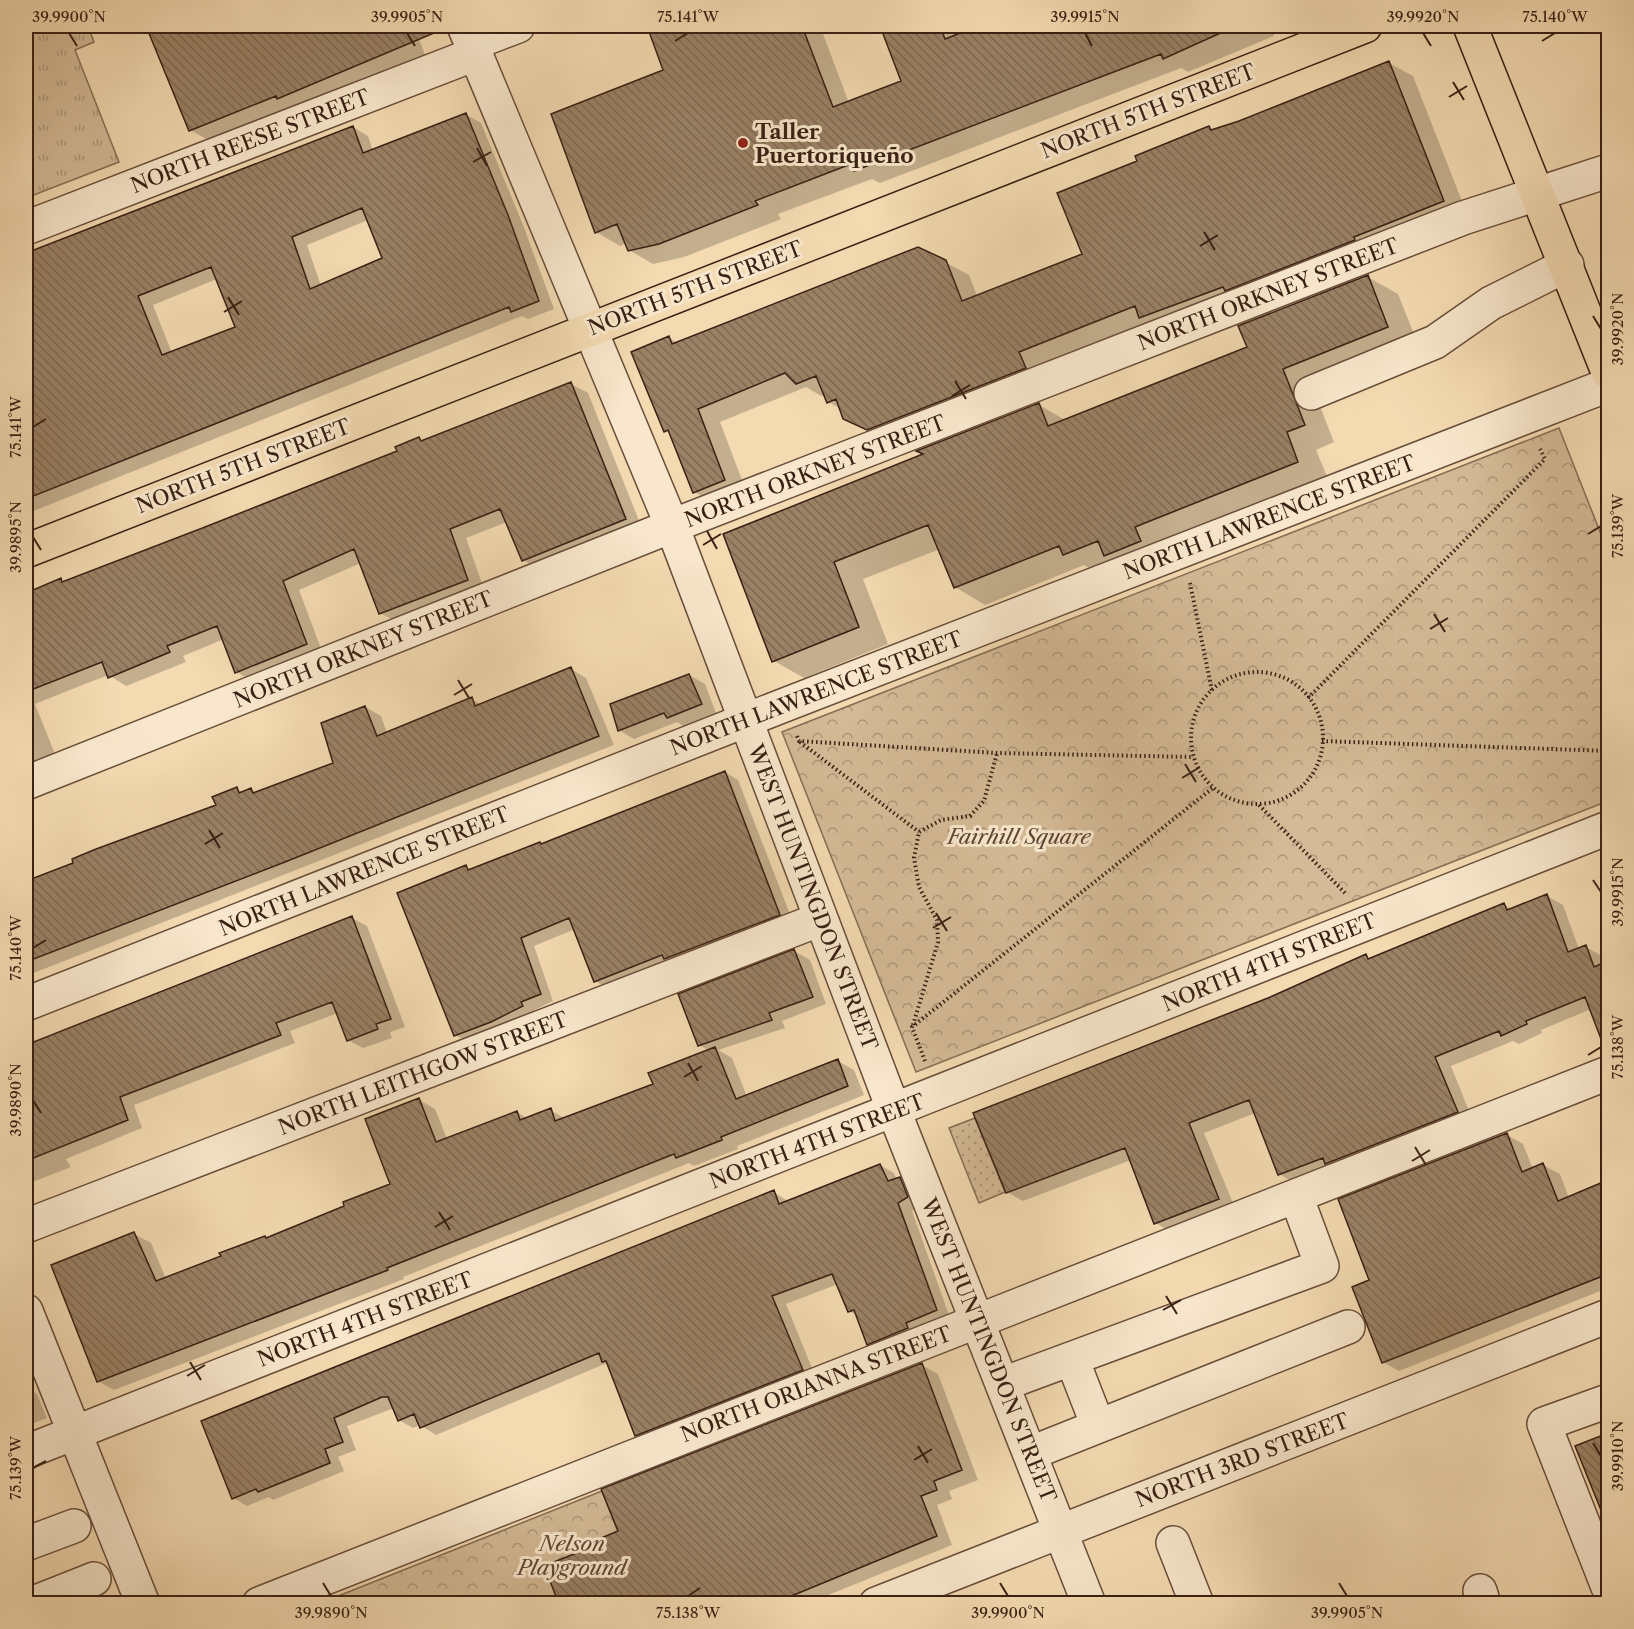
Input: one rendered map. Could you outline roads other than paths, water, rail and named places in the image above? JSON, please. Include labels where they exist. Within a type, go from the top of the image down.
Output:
[{"type":"main road","name":"NORTH 5TH STREET","points":[[26,551],[1365,26]]},
{"type":"main road","points":[[1470,26],[1608,372]]},
{"type":"street","name":"NORTH REESE STREET","points":[[26,228],[470,41],[518,26]]},
{"type":"street","name":"WEST HUNTINGDON STREET","points":[[470,41],[672,526],[894,1111],[979,1321],[1089,1604]]},
{"type":"street","name":"NORTH ORKNEY STREET","points":[[26,783],[672,526],[1463,218],[1608,171]]},
{"type":"street","points":[[1311,393],[1436,342],[1491,303],[1567,266]]},
{"type":"street","name":"NORTH LAWRENCE STREET","points":[[26,1004],[782,705],[1608,386]]},
{"type":"street","name":"NORTH 4TH STREET","points":[[26,1452],[1608,828]]},
{"type":"street","name":"NORTH LEITHGOW STREET","points":[[26,1226],[821,919]]},
{"type":"street","name":"NORTH ORIANNA STREET","points":[[259,1604],[1608,1073]]},
{"type":"street","points":[[1003,1384],[1322,1266],[1296,1196]]},
{"type":"street","points":[[26,1311],[143,1604]]},
{"type":"street","points":[[1031,1453],[1348,1327]]},
{"type":"street","name":"NORTH 3RD STREET","points":[[876,1604],[1061,1531],[1605,1327]]},
{"type":"street","points":[[1072,1359],[1098,1426]]},
{"type":"street","points":[[1608,1401],[1544,1425],[1608,1587]]},
{"type":"street","points":[[26,1544],[74,1526]]},
{"type":"street","points":[[1173,1543],[1197,1604]]},
{"type":"street","points":[[31,1604],[94,1579]]},
{"type":"place","name":"Taller Puertoriqueño","points":[[743,143]]},
{"type":"park label","name":"Fairhill Square","points":[[1019,836]]},
{"type":"park label","name":"Nelson Playground","points":[[572,1555]]}]
